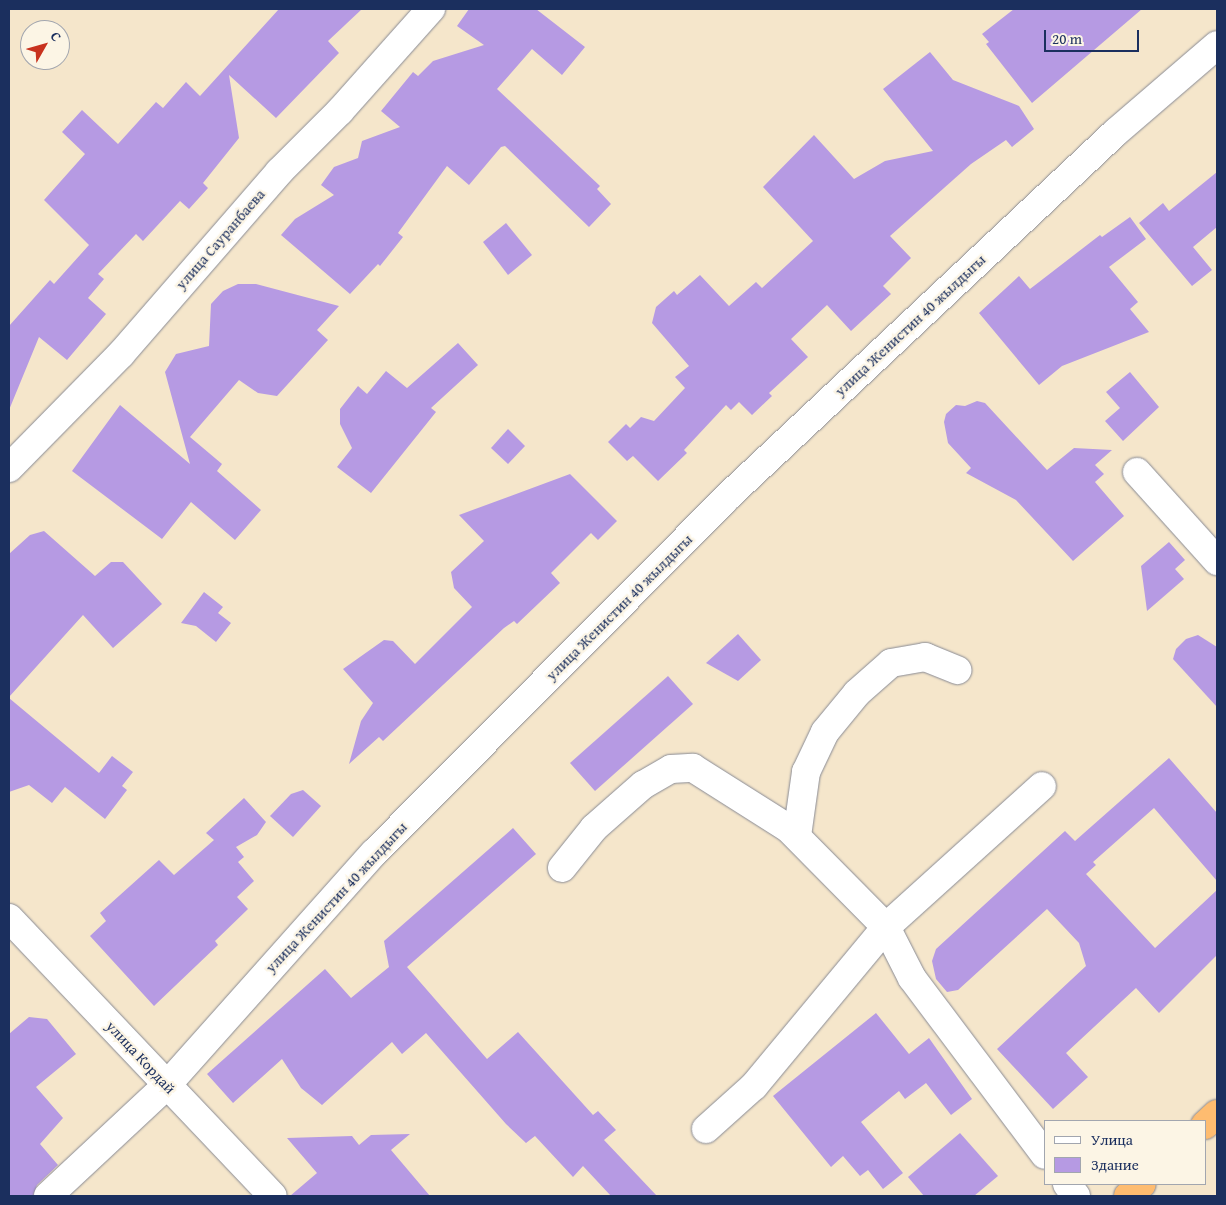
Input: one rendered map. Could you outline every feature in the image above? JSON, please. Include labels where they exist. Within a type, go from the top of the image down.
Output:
[{"type":"highway","points":[[1206,1124],[1217,1114]]},
{"type":"highway","points":[[1128,1196],[1141,1185]]},
{"type":"street","name":"улица Сауранбаева","points":[[9,468],[121,354],[273,178],[340,111],[430,9]]},
{"type":"street","name":"улица Женистин 40 жылдыгы","points":[[48,1196],[167,1085],[374,853],[724,500],[1116,132],[1217,45]]},
{"type":"street","points":[[1137,472],[1217,561]]},
{"type":"street","points":[[797,836],[806,772],[825,732],[858,692],[891,663],[925,657],[958,670]]},
{"type":"street","points":[[562,868],[594,828],[643,785],[671,769],[693,768],[797,836],[886,926],[912,978],[1044,1154]]},
{"type":"street","points":[[706,1129],[754,1086],[886,926],[1042,786]]},
{"type":"street","name":"улица Кордай","points":[[9,918],[273,1196]]},
{"type":"street","points":[[1067,1185],[1076,1196]]},
{"type":"building","points":[[279,9],[362,9],[328,41],[339,53],[276,118],[229,75],[239,138],[203,183],[208,188],[189,209],[180,201],[143,241],[136,234],[98,274],[104,279],[88,298],[106,314],[67,360],[39,337],[9,410],[9,326],[50,280],[54,284],[89,245],[44,200],[85,154],[62,132],[82,110],[118,144],[156,102],[163,108],[186,82],[200,96]]},
{"type":"building","points":[[469,9],[536,9],[585,47],[562,75],[532,49],[497,89],[600,186],[597,189],[611,204],[589,227],[505,146],[501,147],[469,185],[447,166],[398,233],[403,237],[380,266],[378,264],[350,294],[281,235],[295,219],[334,195],[321,185],[334,167],[358,158],[362,141],[400,127],[381,111],[413,72],[418,76],[433,61],[484,45],[457,26]]},
{"type":"building","points":[[1014,9],[1142,9],[1032,103],[986,44],[989,42],[982,34]]},
{"type":"building","points":[[930,52],[953,80],[1019,106],[1034,129],[1012,147],[1006,140],[971,164],[890,236],[911,258],[883,286],[891,294],[851,331],[827,305],[791,339],[808,357],[769,393],[772,396],[752,415],[739,402],[731,410],[726,405],[684,450],[687,453],[658,481],[633,456],[627,461],[608,442],[626,424],[630,428],[641,417],[654,421],[685,388],[675,377],[689,366],[652,323],[656,307],[674,291],[677,295],[700,275],[729,306],[756,282],[762,288],[813,241],[763,187],[814,135],[854,179],[885,161],[933,151],[883,89]]},
{"type":"building","points":[[1217,172],[1217,227],[1193,247],[1212,270],[1192,286],[1139,223],[1163,203],[1169,211]]},
{"type":"building","points":[[1130,217],[1146,239],[1109,267],[1138,302],[1130,309],[1149,332],[1062,366],[1039,385],[979,313],[1019,276],[1030,289],[1100,235],[1102,237]]},
{"type":"building","points":[[506,223],[532,255],[508,275],[483,242]]},
{"type":"building","points":[[238,284],[256,284],[339,306],[317,330],[328,340],[277,396],[258,393],[239,380],[190,437],[222,464],[217,471],[261,510],[235,540],[191,502],[162,539],[72,471],[120,405],[190,464],[165,372],[176,354],[209,346],[211,304],[223,291]]},
{"type":"building","points":[[458,343],[478,365],[431,408],[436,412],[371,493],[337,467],[352,448],[340,424],[340,409],[358,386],[367,394],[386,371],[407,388]]},
{"type":"building","points":[[1130,372],[1159,407],[1123,441],[1105,421],[1120,408],[1106,392]]},
{"type":"building","points":[[977,401],[985,403],[1047,470],[1074,448],[1112,450],[1095,465],[1104,474],[1095,482],[1124,516],[1073,561],[1016,500],[966,473],[971,468],[948,443],[944,422],[946,414],[956,405],[965,406]]},
{"type":"building","points":[[508,429],[525,446],[508,464],[491,448]]},
{"type":"building","points":[[570,474],[617,521],[598,540],[591,533],[551,573],[560,583],[517,624],[514,621],[504,628],[383,741],[379,737],[349,764],[361,721],[373,703],[343,669],[384,640],[393,641],[415,664],[472,607],[454,588],[451,572],[484,541],[459,515]]},
{"type":"building","points":[[44,531],[95,576],[111,562],[123,562],[162,604],[113,648],[83,615],[9,697],[9,554],[30,535]]},
{"type":"building","points":[[1169,542],[1185,560],[1175,569],[1184,579],[1147,611],[1141,566]]},
{"type":"building","points":[[204,592],[223,607],[218,613],[231,623],[216,642],[196,626],[181,623]]},
{"type":"building","points":[[738,634],[761,660],[738,681],[706,663]]},
{"type":"building","points":[[1198,635],[1217,647],[1217,707],[1173,659],[1176,649],[1186,639]]},
{"type":"building","points":[[668,676],[693,704],[595,791],[570,763]]},
{"type":"building","points":[[9,698],[99,773],[112,756],[133,772],[122,786],[127,790],[105,819],[65,787],[52,803],[29,785],[9,792]]},
{"type":"building","points":[[1169,758],[1217,813],[1217,881],[1154,808],[1093,862],[1096,865],[1086,874],[1155,948],[1217,890],[1217,955],[1159,1013],[1136,988],[1066,1053],[1088,1077],[1053,1109],[997,1049],[1086,966],[1079,943],[1047,909],[958,990],[947,992],[936,979],[932,961],[936,949],[1065,831],[1075,841]]},
{"type":"building","points":[[303,790],[321,806],[293,837],[270,816],[291,794]]},
{"type":"building","points":[[244,798],[266,822],[257,835],[236,847],[244,857],[238,862],[254,881],[237,897],[248,909],[215,941],[218,945],[154,1006],[90,936],[106,921],[100,913],[159,860],[174,875],[214,840],[206,833]]},
{"type":"building","points":[[513,828],[536,854],[407,967],[487,1059],[518,1032],[593,1115],[598,1111],[616,1130],[604,1140],[657,1196],[611,1196],[583,1166],[573,1177],[535,1136],[526,1143],[506,1124],[426,1033],[402,1054],[392,1042],[322,1105],[301,1088],[282,1059],[233,1103],[207,1074],[325,969],[351,998],[389,967],[384,941]]},
{"type":"building","points":[[876,1013],[909,1054],[929,1038],[972,1099],[951,1115],[926,1083],[905,1099],[899,1091],[861,1122],[903,1173],[883,1189],[868,1170],[860,1176],[843,1156],[831,1167],[773,1096]]},
{"type":"building","points":[[29,1017],[47,1019],[76,1054],[36,1087],[63,1118],[40,1144],[58,1165],[37,1185],[33,1196],[9,1196],[9,1034]]},
{"type":"building","points":[[960,1133],[998,1176],[974,1196],[924,1196],[908,1177]]},
{"type":"building","points":[[410,1134],[391,1150],[430,1196],[290,1196],[317,1173],[287,1138],[352,1136],[359,1145],[371,1135]]}]
